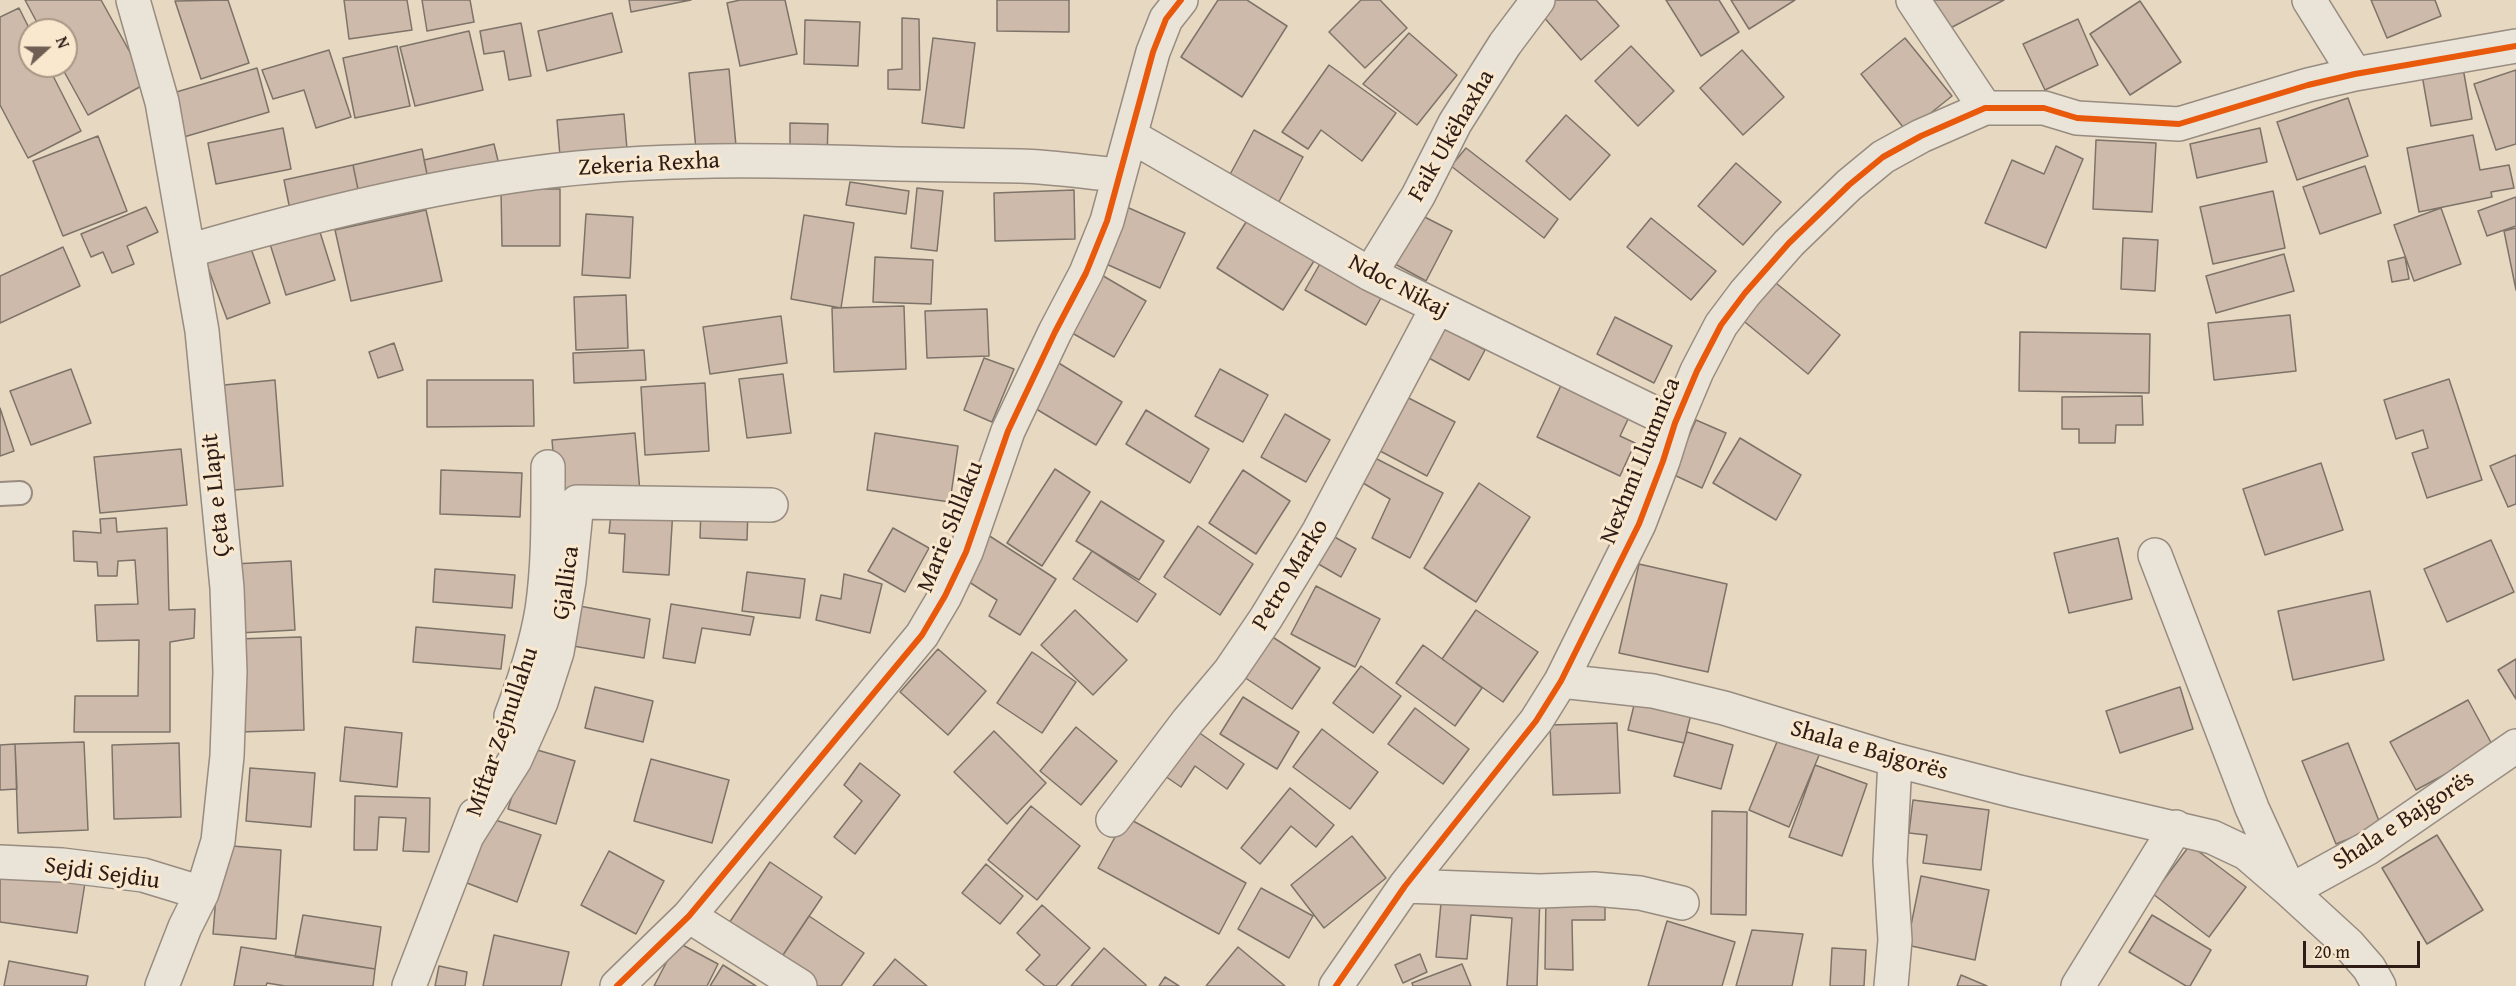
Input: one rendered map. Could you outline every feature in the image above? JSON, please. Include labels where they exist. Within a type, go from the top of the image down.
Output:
[{"type":"street","name":"Çeta e Llapit","points":[[133,0],[162,102],[203,342],[227,588],[230,672],[227,756],[218,841],[202,893],[185,927],[162,986]]},
{"type":"street","name":"Marie Shllaku","points":[[616,986],[689,916],[922,635],[945,596],[966,552],[1008,431],[1086,273],[1107,221],[1153,52],[1166,20],[1181,0]]},
{"type":"street","name":"Faik Ukëhaxha","points":[[1370,274],[1418,196],[1455,123],[1505,44],[1538,0]]},
{"type":"street","points":[[1913,0],[1985,108]]},
{"type":"street","points":[[2309,0],[2355,74]]},
{"type":"street","name":"Nexhmi Llumnica","points":[[1336,986],[1405,886],[1536,722],[1561,681],[1639,524],[1663,461],[1674,423],[1697,370],[1721,325],[1745,293],[1789,243],[1849,185],[1883,157],[1921,136],[1985,108],[2044,108],[2077,118],[2179,124],[2308,85],[2355,74],[2516,46]]},
{"type":"street","name":"Ndoc Nikaj","points":[[1131,136],[1370,274],[1674,423]]},
{"type":"street","name":"Zekeria Rexha","points":[[188,251],[279,225],[437,190],[535,173],[631,165],[751,160],[1021,166],[1119,175]]},
{"type":"street","name":"Petro Marko","points":[[1113,820],[1188,721],[1230,671],[1266,618],[1319,531],[1437,308]]},
{"type":"street","name":"Miftar Zejnullahu","points":[[409,986],[523,683],[542,610],[547,552],[548,467]]},
{"type":"street","name":"Gjallica","points":[[467,836],[515,760],[541,702],[557,652],[569,581],[577,502],[771,505]]},
{"type":"street","name":"Shala e Bajgorës","points":[[2155,555],[2252,808],[2290,891]]},
{"type":"street","name":"Shala e Bajgorës","points":[[1561,681],[1653,692],[1724,708],[1895,760],[2026,794],[2212,837],[2246,853],[2290,891],[2349,945],[2369,968],[2379,986]]},
{"type":"street","name":"Shala e Bajgorës","points":[[2290,891],[2368,848],[2516,747]]},
{"type":"street","points":[[1891,986],[1894,940],[1890,861],[1895,760]]},
{"type":"street","points":[[2078,986],[2176,827]]},
{"type":"street","name":"Sejdi Sejdiu","points":[[0,862],[62,865],[143,875],[202,893]]},
{"type":"street","points":[[1405,886],[1540,891],[1594,889],[1640,893],[1682,903]]},
{"type":"street","points":[[689,916],[800,986]]},
{"type":"building","points":[[25,0],[101,0],[147,83],[88,115],[68,78],[78,78],[78,18],[35,18]]},
{"type":"building","points":[[228,0],[249,63],[201,79],[175,1]]},
{"type":"building","points":[[344,0],[407,0],[412,30],[349,39]]},
{"type":"building","points":[[422,0],[470,0],[474,22],[427,31]]},
{"type":"building","points":[[629,0],[691,0],[631,12]]},
{"type":"building","points":[[740,0],[785,0],[797,54],[740,66],[727,3]]},
{"type":"building","points":[[997,0],[1069,0],[1069,32],[997,31]]},
{"type":"building","points":[[1218,0],[1247,0],[1287,26],[1242,97],[1181,57]]},
{"type":"building","points":[[1361,0],[1380,0],[1407,28],[1365,68],[1329,32]]},
{"type":"building","points":[[1543,0],[1596,0],[1619,26],[1581,60],[1535,7]]},
{"type":"building","points":[[1666,0],[1719,0],[1739,32],[1701,56]]},
{"type":"building","points":[[1731,0],[1795,0],[1749,29]]},
{"type":"building","points":[[1919,0],[2004,0],[1937,35]]},
{"type":"building","points":[[2371,0],[2435,0],[2441,16],[2387,38]]},
{"type":"building","points":[[2140,1],[2181,62],[2130,95],[2090,34]]},
{"type":"building","points":[[19,8],[24,18],[18,18],[18,78],[54,78],[81,131],[28,158],[0,105],[0,17]]},
{"type":"building","points":[[612,13],[622,52],[547,71],[538,31]]},
{"type":"building","points":[[902,18],[919,19],[920,90],[888,89],[888,70],[902,69]]},
{"type":"building","points":[[2078,19],[2098,65],[2045,90],[2023,44]]},
{"type":"building","points":[[805,20],[860,22],[858,66],[804,64]]},
{"type":"building","points":[[521,23],[531,76],[509,80],[504,51],[484,54],[480,31]]},
{"type":"building","points":[[469,31],[483,90],[415,106],[400,47]]},
{"type":"building","points":[[1409,33],[1457,75],[1417,125],[1363,84]]},
{"type":"building","points":[[933,38],[975,43],[964,128],[922,123]]},
{"type":"building","points":[[1905,38],[1952,96],[1907,132],[1861,74]]},
{"type":"building","points":[[397,46],[410,106],[355,118],[343,58]]},
{"type":"building","points":[[1631,46],[1674,91],[1638,126],[1595,81]]},
{"type":"building","points":[[329,50],[351,117],[316,128],[304,90],[273,99],[262,70]]},
{"type":"building","points":[[1742,50],[1784,97],[1743,135],[1700,88]]},
{"type":"building","points":[[1329,65],[1396,113],[1362,161],[1321,130],[1308,149],[1282,132]]},
{"type":"building","points":[[257,68],[269,112],[177,139],[163,96]]},
{"type":"building","points":[[2463,68],[2472,119],[2431,126],[2422,75]]},
{"type":"building","points":[[729,69],[736,146],[696,150],[689,73]]},
{"type":"building","points":[[2516,70],[2516,144],[2496,150],[2474,84]]},
{"type":"building","points":[[2348,98],[2368,156],[2297,180],[2277,122]]},
{"type":"building","points":[[624,114],[628,161],[561,168],[557,120]]},
{"type":"building","points":[[1566,115],[1610,155],[1570,200],[1526,161]]},
{"type":"building","points":[[790,123],[828,124],[827,158],[790,157]]},
{"type":"building","points":[[283,128],[291,169],[216,184],[208,143]]},
{"type":"building","points":[[2260,128],[2267,162],[2197,178],[2190,144]]},
{"type":"building","points":[[1254,130],[1303,157],[1276,207],[1227,180]]},
{"type":"building","points":[[2473,135],[2480,170],[2509,165],[2514,188],[2491,192],[2492,197],[2419,212],[2407,148]]},
{"type":"building","points":[[98,136],[127,211],[63,236],[33,161]]},
{"type":"building","points":[[2096,140],[2156,143],[2152,212],[2093,209]]},
{"type":"building","points":[[494,144],[501,173],[430,188],[424,160]]},
{"type":"building","points":[[2056,146],[2083,159],[2046,248],[1985,223],[2012,160],[2044,174]]},
{"type":"building","points":[[1466,148],[1558,219],[1544,238],[1451,166]]},
{"type":"building","points":[[422,149],[429,184],[360,199],[353,165]]},
{"type":"building","points":[[1736,163],[1781,202],[1743,245],[1698,206]]},
{"type":"building","points":[[353,165],[360,199],[291,215],[284,180]]},
{"type":"building","points":[[2365,166],[2381,213],[2320,234],[2303,187]]},
{"type":"building","points":[[850,182],[909,191],[906,214],[846,205]]},
{"type":"building","points":[[917,188],[943,191],[937,251],[911,248]]},
{"type":"building","points":[[501,189],[560,189],[560,246],[502,246]]},
{"type":"building","points":[[1074,190],[1075,239],[995,241],[994,193]]},
{"type":"building","points":[[2273,191],[2285,248],[2213,264],[2200,207]]},
{"type":"building","points":[[2516,197],[2516,226],[2487,236],[2478,211]]},
{"type":"building","points":[[1120,204],[1185,233],[1160,288],[1095,259]]},
{"type":"building","points":[[146,207],[158,232],[127,246],[134,264],[112,273],[103,252],[91,257],[81,234]]},
{"type":"building","points":[[2441,208],[2461,264],[2414,281],[2394,225]]},
{"type":"building","points":[[426,210],[442,281],[351,301],[335,230]]},
{"type":"building","points":[[1411,210],[1452,231],[1426,281],[1386,259]]},
{"type":"building","points":[[586,214],[633,217],[630,278],[582,275]]},
{"type":"building","points":[[804,215],[854,223],[841,308],[791,299]]},
{"type":"building","points":[[1651,218],[1716,271],[1691,300],[1627,247]]},
{"type":"building","points":[[1248,219],[1314,261],[1283,310],[1217,268]]},
{"type":"building","points":[[2516,228],[2516,290],[2504,231]]},
{"type":"building","points":[[319,229],[335,280],[286,295],[270,244]]},
{"type":"building","points":[[2123,238],[2158,240],[2155,291],[2121,289]]},
{"type":"building","points":[[248,240],[270,303],[227,319],[204,257]]},
{"type":"building","points":[[63,247],[80,286],[0,323],[0,276]]},
{"type":"building","points":[[2284,254],[2294,291],[2216,313],[2206,276]]},
{"type":"building","points":[[875,257],[933,260],[931,304],[873,302]]},
{"type":"building","points":[[2405,257],[2409,279],[2392,282],[2388,261]]},
{"type":"building","points":[[1321,262],[1381,298],[1366,325],[1305,290]]},
{"type":"building","points":[[1093,270],[1146,301],[1114,357],[1060,326]]},
{"type":"building","points":[[1771,279],[1840,335],[1808,374],[1740,318]]},
{"type":"building","points":[[626,295],[628,348],[576,350],[574,297]]},
{"type":"building","points":[[904,306],[906,369],[834,372],[832,308]]},
{"type":"building","points":[[987,309],[989,356],[927,358],[925,311]]},
{"type":"building","points":[[2290,315],[2296,371],[2214,380],[2208,323]]},
{"type":"building","points":[[781,316],[787,363],[710,374],[703,327]]},
{"type":"building","points":[[1615,317],[1672,346],[1654,383],[1597,354]]},
{"type":"building","points":[[1433,322],[1485,350],[1469,380],[1416,351]]},
{"type":"building","points":[[2020,332],[2150,334],[2149,393],[2019,391]]},
{"type":"building","points":[[394,343],[403,370],[378,378],[369,352]]},
{"type":"building","points":[[644,350],[646,380],[574,383],[573,353]]},
{"type":"building","points":[[1049,357],[1122,402],[1096,445],[1023,401]]},
{"type":"building","points":[[984,358],[1014,369],[992,422],[964,410]]},
{"type":"building","points":[[71,369],[91,423],[31,445],[10,391]]},
{"type":"building","points":[[1220,369],[1268,395],[1243,442],[1195,416]]},
{"type":"building","points":[[783,374],[791,433],[747,438],[739,379]]},
{"type":"building","points":[[2449,379],[2482,480],[2427,498],[2412,453],[2428,448],[2423,430],[2396,439],[2384,400]]},
{"type":"building","points":[[275,380],[283,486],[222,491],[214,386]]},
{"type":"building","points":[[427,380],[533,380],[534,426],[427,427]]},
{"type":"building","points":[[1563,381],[1631,413],[1620,436],[1635,443],[1620,476],[1537,437]]},
{"type":"building","points":[[705,383],[709,451],[645,455],[641,387]]},
{"type":"building","points":[[1397,392],[1455,422],[1427,476],[1369,445]]},
{"type":"building","points":[[2142,396],[2143,425],[2116,425],[2115,443],[2079,443],[2079,429],[2062,429],[2062,397]]},
{"type":"building","points":[[0,408],[14,451],[0,456]]},
{"type":"building","points":[[1146,410],[1209,449],[1190,483],[1126,444]]},
{"type":"building","points":[[1285,414],[1330,440],[1306,482],[1261,457]]},
{"type":"building","points":[[1696,420],[1726,433],[1702,488],[1672,474]]},
{"type":"building","points":[[635,433],[640,492],[557,499],[552,440]]},
{"type":"building","points":[[875,433],[958,446],[950,502],[867,490]]},
{"type":"building","points":[[1740,438],[1801,475],[1776,520],[1713,483]]},
{"type":"building","points":[[181,449],[187,505],[100,513],[94,457]]},
{"type":"building","points":[[2516,455],[2516,504],[2508,507],[2490,466]]},
{"type":"building","points":[[1375,458],[1443,493],[1410,558],[1372,538],[1390,499],[1363,483]]},
{"type":"building","points":[[2321,463],[2343,530],[2265,555],[2243,489]]},
{"type":"building","points":[[1055,469],[1090,492],[1042,566],[1007,543]]},
{"type":"building","points":[[441,470],[522,473],[520,517],[440,514]]},
{"type":"building","points":[[1243,470],[1290,501],[1256,554],[1209,523]]},
{"type":"building","points":[[1479,483],[1530,517],[1476,602],[1424,568]]},
{"type":"building","points":[[1101,501],[1164,541],[1139,580],[1076,541]]},
{"type":"building","points":[[612,505],[673,509],[669,575],[623,572],[625,534],[609,533]]},
{"type":"building","points":[[701,507],[748,509],[747,540],[700,538]]},
{"type":"building","points":[[116,518],[117,532],[167,528],[169,610],[195,609],[194,638],[170,642],[170,732],[74,732],[75,696],[138,696],[139,640],[97,641],[95,605],[138,604],[135,560],[118,561],[117,576],[98,576],[97,562],[74,561],[73,531],[101,533],[100,519]]},
{"type":"building","points":[[1198,526],[1253,564],[1220,615],[1164,577]]},
{"type":"building","points":[[893,528],[929,548],[905,592],[868,571]]},
{"type":"building","points":[[1324,531],[1356,549],[1341,577],[1308,558]]},
{"type":"building","points":[[988,535],[1056,579],[1020,635],[989,616],[997,600],[963,578]]},
{"type":"building","points":[[2118,538],[2132,599],[2069,613],[2054,553]]},
{"type":"building","points":[[2491,540],[2514,592],[2447,622],[2424,569]]},
{"type":"building","points":[[1092,551],[1156,594],[1137,622],[1073,579]]},
{"type":"building","points":[[291,561],[295,630],[238,633],[233,564]]},
{"type":"building","points":[[1639,564],[1727,584],[1708,672],[1619,653]]},
{"type":"building","points":[[435,569],[515,575],[512,608],[433,602]]},
{"type":"building","points":[[747,572],[805,579],[800,618],[742,611]]},
{"type":"building","points":[[844,574],[882,584],[870,633],[816,620],[821,595],[841,599]]},
{"type":"building","points":[[1316,586],[1380,619],[1355,667],[1291,634]]},
{"type":"building","points":[[2370,591],[2384,660],[2293,680],[2278,611]]},
{"type":"building","points":[[671,604],[754,617],[750,635],[702,628],[695,663],[663,658]]},
{"type":"building","points":[[574,605],[650,619],[644,658],[567,645]]},
{"type":"building","points":[[1075,610],[1127,660],[1093,695],[1041,645]]},
{"type":"building","points":[[1476,610],[1538,652],[1503,702],[1442,659]]},
{"type":"building","points":[[416,627],[505,635],[501,669],[413,662]]},
{"type":"building","points":[[1268,634],[1320,668],[1292,709],[1241,675]]},
{"type":"building","points":[[301,637],[304,730],[239,732],[236,639]]},
{"type":"building","points":[[1423,645],[1482,688],[1455,726],[1396,683]]},
{"type":"building","points":[[938,649],[986,691],[948,735],[900,692]]},
{"type":"building","points":[[1032,652],[1076,682],[1042,733],[997,703]]},
{"type":"building","points":[[2516,659],[2516,699],[2498,670]]},
{"type":"building","points":[[1361,666],[1401,696],[1373,733],[1333,703]]},
{"type":"building","points":[[595,687],[653,701],[643,742],[585,728]]},
{"type":"building","points":[[2180,687],[2193,729],[2120,753],[2106,711]]},
{"type":"building","points":[[1243,697],[1299,732],[1277,769],[1220,734]]},
{"type":"building","points":[[1636,697],[1692,710],[1684,743],[1628,730]]},
{"type":"building","points":[[2468,700],[2494,748],[2416,790],[2390,742]]},
{"type":"building","points":[[1415,708],[1469,749],[1443,784],[1388,744]]},
{"type":"building","points":[[1617,723],[1620,793],[1553,795],[1550,725]]},
{"type":"building","points":[[345,727],[402,733],[397,787],[340,781]]},
{"type":"building","points":[[1076,727],[1117,761],[1081,805],[1040,771]]},
{"type":"building","points":[[1191,727],[1244,764],[1227,789],[1195,766],[1181,787],[1159,772]]},
{"type":"building","points":[[1322,729],[1378,772],[1350,809],[1293,767]]},
{"type":"building","points":[[994,731],[1046,783],[1007,824],[954,772]]},
{"type":"building","points":[[1687,732],[1733,745],[1721,789],[1674,776]]},
{"type":"building","points":[[1779,737],[1820,753],[1789,827],[1749,810]]},
{"type":"building","points":[[84,742],[88,830],[18,833],[15,744]]},
{"type":"building","points":[[179,743],[181,817],[114,819],[112,745]]},
{"type":"building","points":[[2348,743],[2381,826],[2336,844],[2302,761]]},
{"type":"building","points":[[15,744],[17,789],[0,790],[0,745]]},
{"type":"building","points":[[527,747],[575,761],[556,824],[508,809]]},
{"type":"building","points":[[651,759],[729,780],[712,843],[634,821]]},
{"type":"building","points":[[860,763],[900,795],[855,854],[834,837],[862,801],[844,785]]},
{"type":"building","points":[[1815,765],[1867,784],[1842,856],[1789,837]]},
{"type":"building","points":[[250,768],[315,773],[311,827],[246,821]]},
{"type":"building","points":[[1290,788],[1334,825],[1316,847],[1291,826],[1260,864],[1241,848]]},
{"type":"building","points":[[355,796],[430,798],[429,852],[403,851],[406,818],[379,817],[377,850],[354,850]]},
{"type":"building","points":[[1913,800],[1989,810],[1981,870],[1923,863],[1927,835],[1909,833]]},
{"type":"building","points":[[1031,806],[1080,846],[1037,900],[988,860]]},
{"type":"building","points":[[1712,811],[1747,812],[1746,915],[1711,914]]},
{"type":"building","points":[[483,816],[541,835],[517,902],[459,880]]},
{"type":"building","points":[[1126,817],[1246,883],[1219,934],[1098,868]]},
{"type":"building","points":[[2437,835],[2483,910],[2427,944],[2382,868]]},
{"type":"building","points":[[1352,836],[1386,878],[1324,928],[1291,885]]},
{"type":"building","points":[[220,845],[281,850],[276,939],[213,934]]},
{"type":"building","points":[[2190,845],[2246,887],[2209,937],[2153,894]]},
{"type":"building","points":[[609,851],[664,881],[636,934],[581,905]]},
{"type":"building","points":[[770,862],[822,897],[777,964],[725,929]]},
{"type":"building","points":[[986,864],[1023,896],[1000,924],[962,893]]},
{"type":"building","points":[[0,876],[85,883],[77,933],[0,922]]},
{"type":"building","points":[[1921,876],[1989,890],[1975,960],[1907,945]]},
{"type":"building","points":[[1261,888],[1313,916],[1289,958],[1238,929]]},
{"type":"building","points":[[1442,892],[1540,895],[1537,986],[1507,986],[1512,918],[1471,915],[1467,959],[1436,957]]},
{"type":"building","points":[[1546,893],[1605,894],[1605,920],[1572,920],[1573,970],[1545,969]]},
{"type":"building","points":[[1042,905],[1090,948],[1056,986],[1045,986],[1026,970],[1040,955],[1017,933]]},
{"type":"building","points":[[303,915],[381,927],[375,969],[295,957]]},
{"type":"building","points":[[2152,915],[2211,950],[2190,986],[2186,986],[2129,952]]},
{"type":"building","points":[[809,916],[864,953],[841,986],[809,986],[777,964]]},
{"type":"building","points":[[1667,921],[1735,942],[1722,986],[1648,986]]},
{"type":"building","points":[[1752,930],[1803,934],[1792,986],[1736,986]]},
{"type":"building","points":[[494,935],[569,952],[561,986],[483,986]]},
{"type":"building","points":[[677,942],[718,964],[707,986],[654,986]]},
{"type":"building","points":[[241,947],[375,969],[373,986],[285,986],[267,983],[266,986],[234,986]]},
{"type":"building","points":[[1238,947],[1285,986],[1206,986]]},
{"type":"building","points":[[1104,948],[1146,985],[1146,986],[1071,986]]},
{"type":"building","points":[[1832,948],[1866,950],[1864,986],[1830,986]]},
{"type":"building","points":[[1420,954],[1427,972],[1403,983],[1395,965]]},
{"type":"building","points":[[895,959],[927,986],[873,986]]},
{"type":"building","points":[[9,961],[88,976],[86,986],[4,986]]},
{"type":"building","points":[[1462,964],[1471,986],[1413,986],[1412,983]]},
{"type":"building","points":[[723,965],[756,986],[710,986]]},
{"type":"building","points":[[439,966],[467,972],[465,986],[435,986]]},
{"type":"building","points":[[1961,975],[1987,986],[1957,986]]},
{"type":"building","points":[[1165,977],[1179,986],[1159,986]]},
{"type":"cycle path","points":[[617,986],[689,916],[922,635],[945,596],[966,552],[1008,431],[1086,273],[1107,221],[1153,52],[1166,19],[1181,0]]},
{"type":"cycle path","points":[[1336,986],[1405,886],[1536,721],[1561,681],[1639,524],[1675,423],[1697,371],[1721,325],[1745,293],[1789,243],[1849,185],[1883,157],[1921,136],[1985,108],[2044,108],[2077,118],[2179,124],[2308,85],[2355,74],[2516,46]]}]
